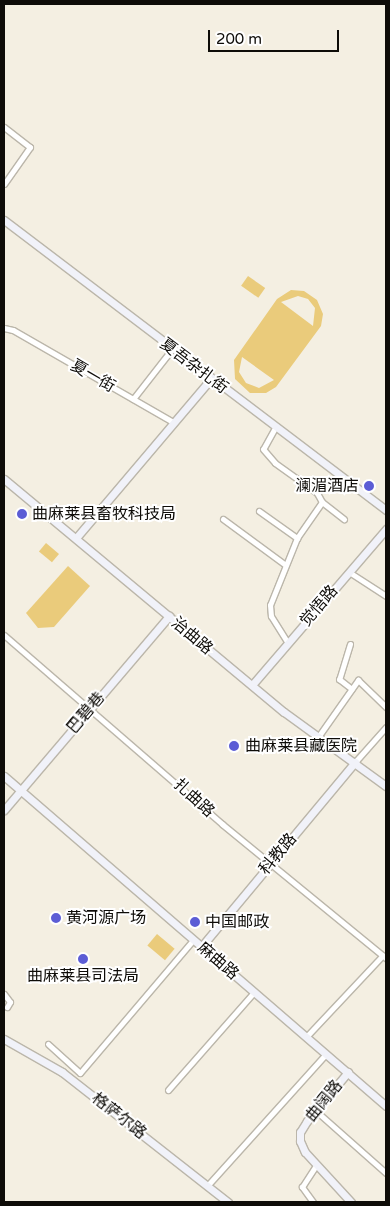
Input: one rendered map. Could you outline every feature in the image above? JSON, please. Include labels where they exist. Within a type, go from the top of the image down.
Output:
[{"type":"main road","name":"夏吾杂扎街","points":[[4,220],[386,510]]},
{"type":"main road","points":[[76,538],[211,379]]},
{"type":"main road","name":"治曲路","points":[[4,478],[252,685],[386,786]]},
{"type":"main road","name":"觉悟路","points":[[252,685],[386,529]]},
{"type":"main road","name":"巴碧巷","points":[[4,810],[169,616]]},
{"type":"main road","name":"科教路","points":[[201,947],[356,762]]},
{"type":"main road","name":"麻曲路","points":[[4,776],[386,1106]]},
{"type":"main road","name":"格萨尔路","points":[[4,1039],[62,1072],[228,1202]]},
{"type":"main road","name":"曲阔路","points":[[348,1072],[300,1132],[300,1141],[317,1164],[351,1202]]},
{"type":"street","points":[[4,127],[30,147],[4,184]]},
{"type":"street","name":"夏一街","points":[[4,328],[13,330],[173,422]]},
{"type":"street","points":[[133,399],[172,349]]},
{"type":"street","points":[[276,426],[263,449],[276,463],[317,494],[322,502],[344,519]]},
{"type":"street","points":[[288,642],[270,611],[284,564],[297,538],[322,502]]},
{"type":"street","points":[[259,512],[297,538]]},
{"type":"street","points":[[223,519],[284,564]]},
{"type":"street","points":[[349,572],[386,596]]},
{"type":"street","name":"扎曲路","points":[[4,635],[222,824],[272,862],[384,957]]},
{"type":"street","points":[[350,644],[339,679],[352,689]]},
{"type":"street","points":[[318,736],[358,680],[386,706]]},
{"type":"street","points":[[356,762],[386,727]]},
{"type":"street","points":[[48,1044],[80,1073],[193,940]]},
{"type":"street","points":[[306,1037],[384,957]]},
{"type":"street","points":[[168,1090],[254,992]]},
{"type":"street","points":[[4,994],[10,1002],[7,1007]]},
{"type":"street","points":[[207,1186],[326,1054]]},
{"type":"street","points":[[316,1111],[386,1173]]},
{"type":"street","points":[[313,1202],[302,1186],[317,1164]]},
{"type":"shaded area","points":[[248,276],[265,288],[258,298],[241,286]]},
{"type":"shaded area","points":[[291,290],[304,291],[317,300],[323,314],[321,326],[276,387],[266,393],[250,393],[235,379],[234,360],[277,299]],"holes":[[[298,296],[308,299],[315,308],[313,326],[281,302]],[[242,357],[274,380],[259,388],[246,383],[239,372]]]},
{"type":"shaded area","points":[[46,543],[59,554],[52,562],[39,551]]},
{"type":"shaded area","points":[[68,566],[90,586],[54,627],[38,628],[26,613]]},
{"type":"shaded area","points":[[157,934],[175,949],[165,960],[147,945]]},
{"type":"place","name":"澜湄酒店","points":[[369,486]]},
{"type":"place","name":"曲麻莱县畜牧科技局","points":[[22,514]]},
{"type":"place","name":"曲麻莱县藏医院","points":[[234,746]]},
{"type":"place","name":"黄河源广场","points":[[56,918]]},
{"type":"place","name":"中国邮政","points":[[195,922]]},
{"type":"place","name":"曲麻莱县司法局","points":[[83,959]]}]
